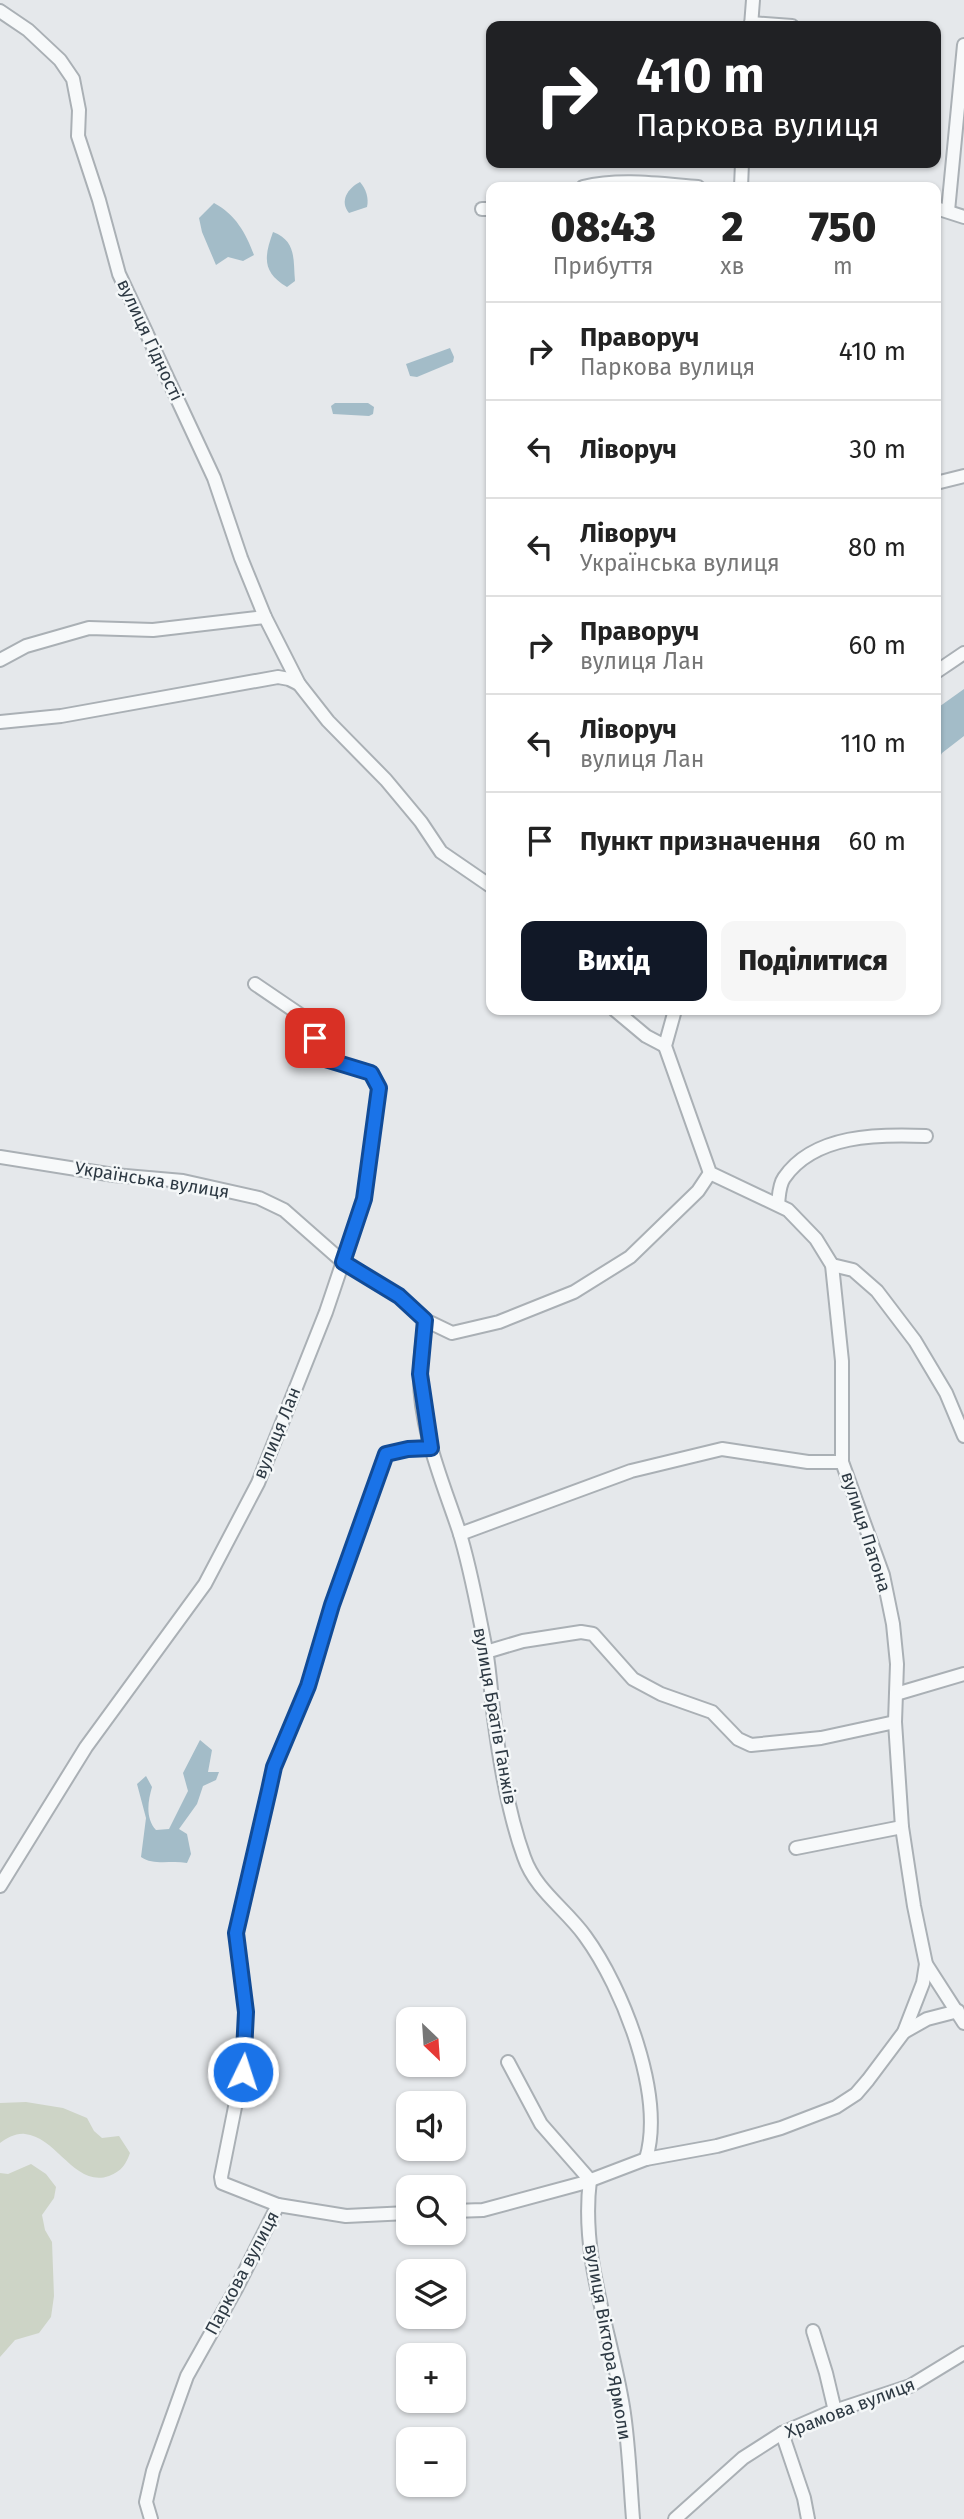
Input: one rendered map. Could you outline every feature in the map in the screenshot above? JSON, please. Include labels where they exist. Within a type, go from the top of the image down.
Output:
[{"type":"street","points":[[751,21],[753,0]]},
{"type":"street","name":"вулиця Гідності","points":[[0,11],[28,30],[60,60],[73,79],[79,110],[78,136],[119,274],[214,478],[265,617],[299,684],[328,721],[386,780],[421,822],[441,852],[486,883]]},
{"type":"street","points":[[964,45],[942,209],[964,217]]},
{"type":"street","points":[[941,482],[964,476]]},
{"type":"street","points":[[0,660],[26,646],[89,628],[153,630],[265,617]]},
{"type":"street","points":[[941,669],[964,653]]},
{"type":"street","points":[[0,722],[61,716],[278,677],[289,678],[299,684]]},
{"type":"street","name":"вулиця Лан","points":[[0,1886],[86,1747],[205,1584],[258,1483],[326,1312],[364,1199],[379,1088],[371,1073],[325,1059],[305,1018],[255,984]]},
{"type":"street","points":[[621,1015],[646,1037],[665,1046]]},
{"type":"street","points":[[674,1015],[665,1046],[710,1173],[788,1210],[804,1224],[832,1265],[853,1270],[877,1291],[915,1341],[946,1393],[964,1436]]},
{"type":"street","points":[[778,1204],[782,1180],[800,1161],[828,1147],[864,1136],[926,1136]]},
{"type":"street","name":"Українська вулиця","points":[[0,1157],[114,1175],[183,1181],[259,1198],[284,1210],[343,1262],[399,1296],[425,1320],[452,1333],[499,1322],[574,1292],[630,1257],[698,1191],[710,1173]]},
{"type":"street","name":"вулиця Патона","points":[[832,1265],[842,1361],[842,1462],[883,1575],[895,1637],[895,1722],[902,1827],[926,1964],[923,1983],[904,2032]]},
{"type":"street","name":"вулиця Братів Ганжів","points":[[425,1320],[420,1374],[431,1448],[460,1534],[486,1652],[506,1791],[524,1858],[544,1893],[583,1933],[597,1954],[632,2029],[650,2104],[652,2126],[646,2159]]},
{"type":"street","name":"Паркова вулиця","points":[[151,2519],[146,2502],[153,2472],[187,2376],[237,2287],[278,2205],[222,2183],[221,2177],[243,2072],[246,2012],[236,1933],[274,1767],[308,1686],[332,1605],[386,1454],[431,1448]]},
{"type":"street","points":[[460,1534],[631,1471],[722,1450],[808,1462],[842,1462]]},
{"type":"street","points":[[486,1652],[523,1641],[581,1632],[593,1634],[633,1679],[661,1694],[712,1712],[738,1739],[751,1745],[821,1738],[895,1722]]},
{"type":"street","points":[[896,1694],[964,1674]]},
{"type":"street","points":[[796,1848],[902,1827]]},
{"type":"street","name":"вулиця Патона","points":[[926,1964],[964,2023]]},
{"type":"street","points":[[466,2211],[483,2210],[590,2180],[646,2159],[717,2146],[781,2128],[836,2108],[856,2094],[904,2032],[927,2019],[958,2011]]},
{"type":"street","points":[[508,2062],[541,2124],[590,2180]]},
{"type":"street","name":"вулиця Віктора Ярмоли","points":[[590,2180],[587,2225],[591,2257],[623,2407],[633,2519]]},
{"type":"street","points":[[278,2205],[346,2216],[396,2214]]},
{"type":"street","points":[[813,2331],[827,2373],[835,2411]]},
{"type":"street","name":"Храмова вулиця","points":[[675,2519],[743,2458],[782,2433],[835,2411],[910,2386],[964,2353]]},
{"type":"street","points":[[782,2433],[804,2498],[808,2519]]},
{"type":"shaded area","points":[[26,2102],[63,2108],[87,2118],[94,2131],[102,2138],[119,2136],[130,2153],[125,2164],[109,2176],[97,2178],[76,2169],[36,2137],[18,2134],[0,2143],[0,2103]]},
{"type":"shaded area","points":[[31,2164],[46,2174],[56,2187],[54,2198],[42,2215],[45,2230],[52,2242],[54,2296],[51,2317],[39,2333],[15,2340],[0,2357],[0,2173],[8,2174]]},
{"type":"water","points":[[360,182],[368,200],[367,207],[349,213],[345,204],[346,195]]},
{"type":"water","points":[[214,203],[239,225],[254,255],[243,261],[228,257],[216,265],[199,218]]},
{"type":"water","points":[[273,232],[286,241],[292,252],[295,281],[287,287],[273,276],[267,263]]},
{"type":"water","points":[[450,348],[453,362],[417,377],[410,376],[406,364]]},
{"type":"water","points":[[335,403],[368,403],[374,407],[373,414],[333,414],[331,406]]},
{"type":"water","points":[[964,689],[964,736],[941,755],[941,705]]},
{"type":"water","points":[[200,1740],[212,1750],[208,1772],[219,1772],[216,1780],[203,1786],[197,1804],[179,1829],[187,1834],[191,1854],[187,1863],[146,1860],[141,1857],[146,1818],[137,1784],[146,1776],[152,1787],[150,1820],[156,1830],[169,1829],[188,1791],[183,1773]]},
{"type":"route","points":[[243,2072],[246,2012],[236,1933],[274,1767],[308,1686],[332,1605],[386,1454],[431,1448],[420,1374],[425,1320],[399,1296],[343,1262],[364,1199],[379,1088],[371,1073],[325,1059],[315,1038]]}]
